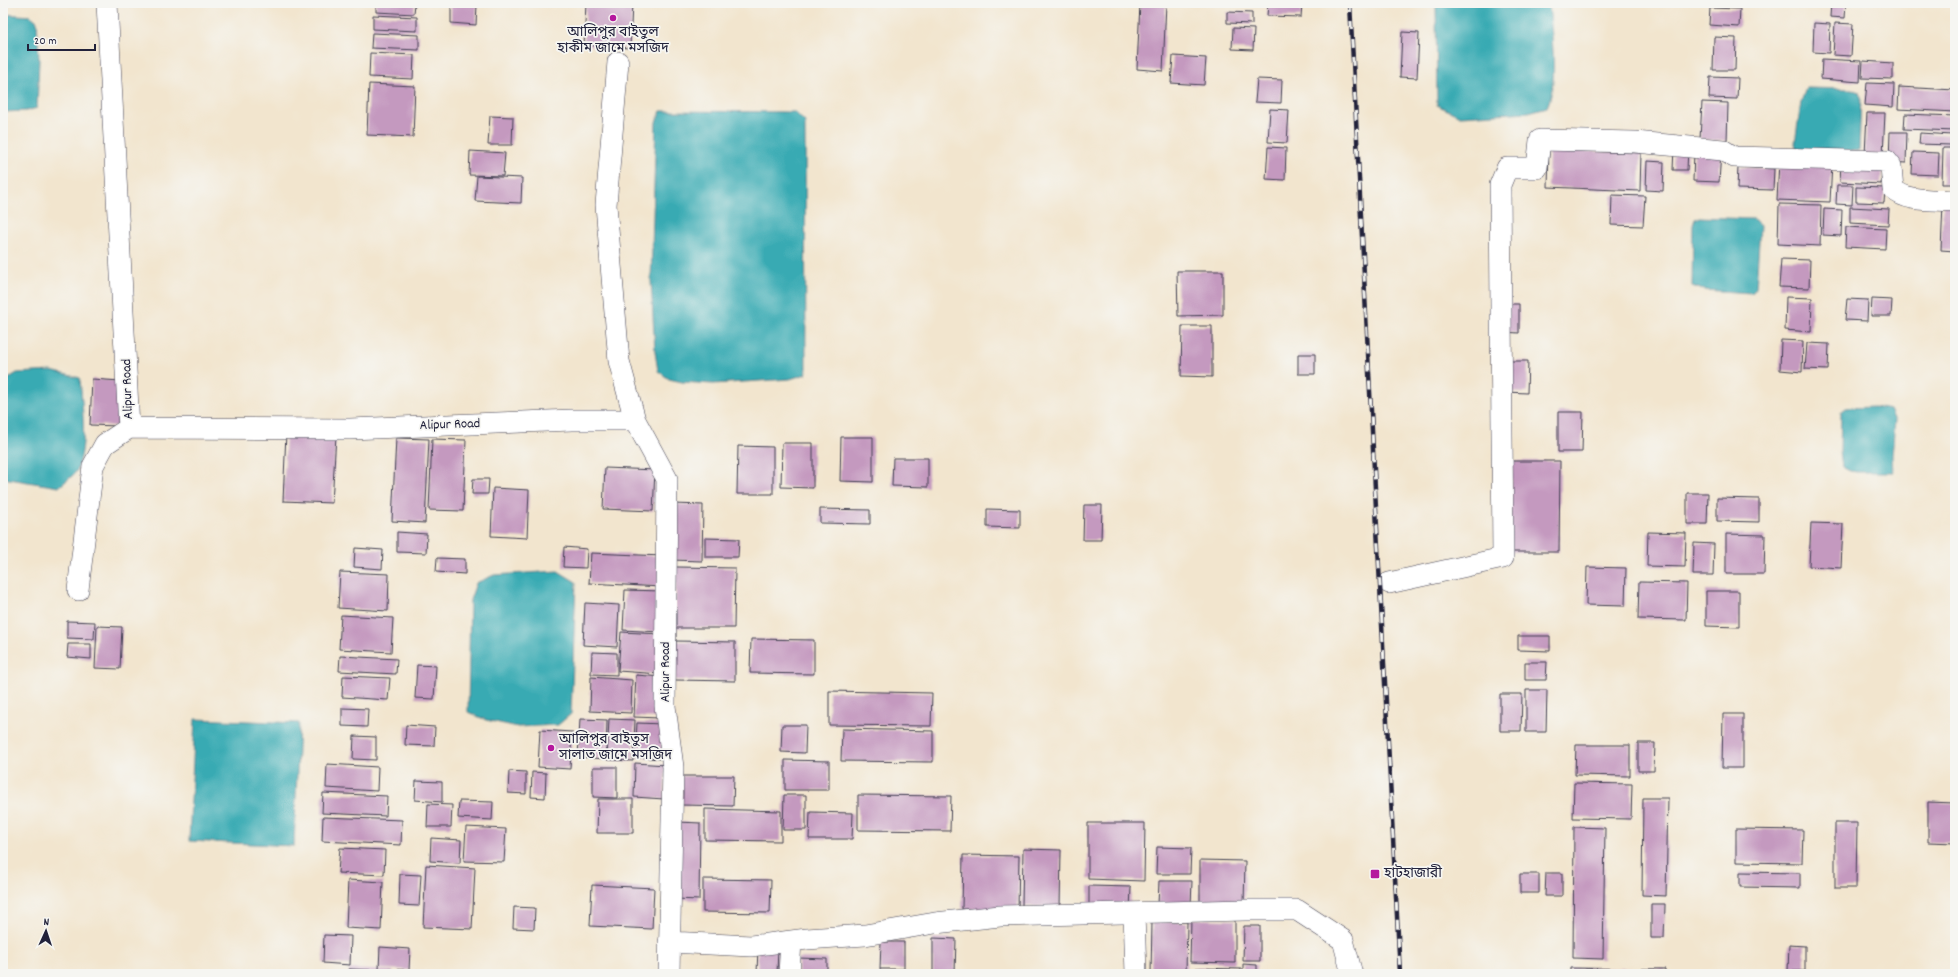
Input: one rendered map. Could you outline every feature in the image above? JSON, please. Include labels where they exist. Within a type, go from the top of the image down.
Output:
[{"type":"street","name":"Alipur Road","points":[[107,3],[129,428],[350,429],[572,420],[635,420],[667,479],[665,706],[673,767],[669,974]]},
{"type":"street","points":[[618,62],[606,205],[619,361],[635,420]]},
{"type":"street","points":[[1389,583],[1503,558],[1500,185],[1507,168],[1537,168],[1540,140],[1642,142],[1723,150],[1734,157],[1887,161],[1891,166],[1893,189],[1899,195],[1910,198],[1955,200]]},
{"type":"street","points":[[78,590],[93,466],[104,444],[129,428]]},
{"type":"street","points":[[669,942],[751,946],[790,940],[865,935],[935,923],[1000,916],[1297,910],[1343,940],[1352,974]]},
{"type":"street","points":[[1134,913],[1136,974]]},
{"type":"street","points":[[789,974],[790,940]]},
{"type":"water","points":[[1436,3],[1549,3],[1553,56],[1553,84],[1551,97],[1547,107],[1529,112],[1460,116],[1437,105]]},
{"type":"water","points":[[3,14],[31,16],[37,21],[39,60],[37,108],[26,111],[3,112]]},
{"type":"water","points":[[1806,88],[1852,89],[1860,92],[1859,151],[1796,149],[1795,143],[1801,102]]},
{"type":"water","points":[[661,111],[795,112],[805,122],[806,374],[790,379],[713,384],[682,382],[669,379],[658,371],[655,352],[651,281],[656,122]]},
{"type":"water","points":[[1699,217],[1754,219],[1760,226],[1756,288],[1752,293],[1703,290],[1692,286],[1693,225],[1695,219]]},
{"type":"water","points":[[51,371],[80,378],[83,412],[83,437],[77,470],[59,487],[3,478],[4,381],[17,373]]},
{"type":"water","points":[[1874,407],[1890,410],[1895,421],[1892,456],[1893,472],[1850,471],[1842,467],[1840,451],[1841,412],[1846,408]]},
{"type":"water","points":[[558,571],[576,582],[571,714],[558,725],[518,727],[486,720],[468,712],[470,600],[476,583],[494,575]]},
{"type":"water","points":[[195,719],[299,723],[294,846],[189,841]]},
{"type":"building","points":[[376,3],[415,3],[414,14],[376,12]]},
{"type":"building","points":[[451,3],[477,5],[476,25],[451,23]]},
{"type":"building","points":[[586,3],[632,3],[630,48],[584,45]]},
{"type":"building","points":[[1140,3],[1166,3],[1163,71],[1137,69]]},
{"type":"building","points":[[1268,3],[1302,3],[1301,17],[1267,16]]},
{"type":"building","points":[[1808,3],[1826,3],[1826,5]]},
{"type":"building","points":[[1831,3],[1846,3],[1845,18],[1830,17]]},
{"type":"building","points":[[1710,8],[1740,9],[1739,27],[1709,25]]},
{"type":"building","points":[[1227,12],[1252,13],[1252,24],[1227,23]]},
{"type":"building","points":[[373,15],[417,17],[417,31],[373,29]]},
{"type":"building","points":[[1814,23],[1830,24],[1829,53],[1813,52]]},
{"type":"building","points":[[1835,23],[1853,24],[1851,56],[1833,55]]},
{"type":"building","points":[[1233,28],[1254,29],[1253,50],[1232,49]]},
{"type":"building","points":[[1402,32],[1419,33],[1417,78],[1400,77]]},
{"type":"building","points":[[372,33],[419,35],[419,50],[371,48]]},
{"type":"building","points":[[1714,37],[1736,38],[1735,70],[1713,70]]},
{"type":"building","points":[[370,53],[414,55],[413,79],[369,77]]},
{"type":"building","points":[[1173,56],[1206,58],[1204,85],[1171,83]]},
{"type":"building","points":[[1822,59],[1861,61],[1860,82],[1821,79]]},
{"type":"building","points":[[1863,61],[1893,63],[1893,79],[1862,78]]},
{"type":"building","points":[[1710,77],[1738,78],[1737,99],[1709,98]]},
{"type":"building","points":[[1257,79],[1282,80],[1281,103],[1255,102]]},
{"type":"building","points":[[1867,83],[1894,84],[1893,107],[1865,105]]},
{"type":"building","points":[[369,84],[415,86],[413,137],[367,135]]},
{"type":"building","points":[[1899,87],[1955,90],[1955,112],[1898,109]]},
{"type":"building","points":[[1702,102],[1728,103],[1727,141],[1700,139]]},
{"type":"building","points":[[1270,109],[1289,110],[1287,143],[1268,142]]},
{"type":"building","points":[[1867,113],[1885,113],[1883,155],[1865,155]]},
{"type":"building","points":[[1905,114],[1955,116],[1955,131],[1904,129]]},
{"type":"building","points":[[490,116],[513,117],[512,145],[488,145]]},
{"type":"building","points":[[1890,132],[1907,132],[1906,163],[1889,162]]},
{"type":"building","points":[[1920,133],[1952,135],[1951,145],[1919,144]]},
{"type":"building","points":[[1268,147],[1286,148],[1285,180],[1266,179]]},
{"type":"building","points":[[1674,147],[1688,147],[1687,170],[1673,170]]},
{"type":"building","points":[[1943,148],[1955,148],[1955,184],[1942,184]]},
{"type":"building","points":[[1549,150],[1641,153],[1640,191],[1548,187]]},
{"type":"building","points":[[470,151],[505,153],[503,176],[469,175]]},
{"type":"building","points":[[1694,151],[1721,152],[1719,182],[1693,181]]},
{"type":"building","points":[[1913,152],[1939,153],[1938,175],[1912,174]]},
{"type":"building","points":[[1647,161],[1664,162],[1663,191],[1646,190]]},
{"type":"building","points":[[1779,161],[1832,163],[1830,202],[1777,200]]},
{"type":"building","points":[[1841,163],[1882,165],[1881,184],[1840,182]]},
{"type":"building","points":[[1738,167],[1774,169],[1773,190],[1737,189]]},
{"type":"building","points":[[477,176],[522,178],[521,203],[475,201]]},
{"type":"building","points":[[1837,185],[1853,185],[1852,205],[1836,204]]},
{"type":"building","points":[[1856,187],[1885,188],[1884,203],[1856,202]]},
{"type":"building","points":[[1612,195],[1645,196],[1643,226],[1611,225]]},
{"type":"building","points":[[1779,204],[1821,205],[1820,246],[1778,244]]},
{"type":"building","points":[[1943,204],[1955,205],[1955,251],[1941,250]]},
{"type":"building","points":[[1850,207],[1889,209],[1888,225],[1850,223]]},
{"type":"building","points":[[1824,209],[1842,210],[1841,236],[1823,235]]},
{"type":"building","points":[[1846,227],[1886,229],[1885,249],[1845,247]]},
{"type":"building","points":[[1781,259],[1810,260],[1809,288],[1779,287]]},
{"type":"building","points":[[1177,271],[1223,271],[1223,315],[1178,316]]},
{"type":"building","points":[[1786,297],[1812,298],[1811,332],[1785,330]]},
{"type":"building","points":[[1847,299],[1868,300],[1867,321],[1845,320]]},
{"type":"building","points":[[1872,299],[1892,300],[1891,316],[1871,316]]},
{"type":"building","points":[[1503,304],[1519,304],[1519,333],[1502,332]]},
{"type":"building","points":[[1182,326],[1212,326],[1212,377],[1181,376]]},
{"type":"building","points":[[1781,340],[1803,341],[1802,372],[1780,370]]},
{"type":"building","points":[[1807,343],[1829,344],[1828,370],[1805,369]]},
{"type":"building","points":[[1298,354],[1315,354],[1315,374],[1298,374]]},
{"type":"building","points":[[1506,361],[1528,361],[1527,393],[1506,392]]},
{"type":"building","points":[[92,379],[120,381],[118,426],[90,425]]},
{"type":"building","points":[[1558,412],[1583,412],[1582,452],[1558,452]]},
{"type":"building","points":[[286,433],[336,435],[332,503],[283,501]]},
{"type":"building","points":[[841,437],[873,437],[873,482],[840,481]]},
{"type":"building","points":[[396,438],[429,439],[425,523],[392,521]]},
{"type":"building","points":[[432,439],[466,440],[463,511],[429,510]]},
{"type":"building","points":[[782,443],[813,443],[813,488],[781,487]]},
{"type":"building","points":[[738,446],[773,447],[773,494],[737,494]]},
{"type":"building","points":[[893,458],[928,458],[928,487],[892,486]]},
{"type":"building","points":[[1512,461],[1560,461],[1559,552],[1510,552]]},
{"type":"building","points":[[605,468],[655,470],[653,511],[603,509]]},
{"type":"building","points":[[473,479],[489,479],[488,494],[472,494]]},
{"type":"building","points":[[493,488],[529,490],[527,538],[491,536]]},
{"type":"building","points":[[1687,493],[1708,493],[1707,524],[1687,524]]},
{"type":"building","points":[[1717,498],[1759,499],[1759,522],[1717,521]]},
{"type":"building","points":[[673,504],[703,505],[702,561],[672,560]]},
{"type":"building","points":[[1084,505],[1102,505],[1101,540],[1083,540]]},
{"type":"building","points":[[820,509],[870,510],[870,524],[820,523]]},
{"type":"building","points":[[987,509],[1020,510],[1020,528],[987,527]]},
{"type":"building","points":[[1811,523],[1843,524],[1841,568],[1809,566]]},
{"type":"building","points":[[397,532],[427,534],[426,553],[397,552]]},
{"type":"building","points":[[1648,532],[1686,533],[1685,567],[1647,566]]},
{"type":"building","points":[[1726,534],[1765,535],[1764,574],[1726,574]]},
{"type":"building","points":[[705,538],[739,539],[738,557],[705,557]]},
{"type":"building","points":[[1694,543],[1714,544],[1713,575],[1693,575]]},
{"type":"building","points":[[564,547],[587,549],[586,568],[563,567]]},
{"type":"building","points":[[355,548],[383,550],[382,569],[354,567]]},
{"type":"building","points":[[591,553],[663,556],[661,587],[589,583]]},
{"type":"building","points":[[437,558],[465,559],[465,574],[436,572]]},
{"type":"building","points":[[676,567],[735,568],[734,628],[675,628]]},
{"type":"building","points":[[1587,567],[1626,568],[1625,606],[1586,605]]},
{"type":"building","points":[[340,572],[389,574],[388,611],[338,608]]},
{"type":"building","points":[[1639,582],[1687,583],[1686,620],[1638,619]]},
{"type":"building","points":[[625,590],[662,591],[660,632],[623,630]]},
{"type":"building","points":[[1706,591],[1739,591],[1739,627],[1706,626]]},
{"type":"building","points":[[585,603],[619,605],[617,647],[583,645]]},
{"type":"building","points":[[341,615],[393,618],[391,652],[339,649]]},
{"type":"building","points":[[67,621],[95,622],[94,639],[67,638]]},
{"type":"building","points":[[97,626],[122,627],[120,669],[95,668]]},
{"type":"building","points":[[621,632],[661,634],[660,674],[618,671]]},
{"type":"building","points":[[1518,636],[1550,636],[1550,651],[1518,650]]},
{"type":"building","points":[[751,639],[814,640],[814,674],[750,673]]},
{"type":"building","points":[[676,641],[735,642],[735,681],[675,680]]},
{"type":"building","points":[[68,644],[91,644],[91,659],[67,657]]},
{"type":"building","points":[[592,652],[617,653],[617,675],[591,674]]},
{"type":"building","points":[[340,656],[397,659],[396,674],[339,671]]},
{"type":"building","points":[[1525,662],[1547,662],[1546,680],[1525,680]]},
{"type":"building","points":[[417,665],[436,666],[434,699],[415,698]]},
{"type":"building","points":[[636,675],[662,677],[660,718],[634,717]]},
{"type":"building","points":[[343,676],[390,678],[388,700],[342,697]]},
{"type":"building","points":[[591,677],[632,680],[631,713],[590,711]]},
{"type":"building","points":[[1526,690],[1547,690],[1546,732],[1526,732]]},
{"type":"building","points":[[829,691],[932,693],[931,726],[829,725]]},
{"type":"building","points":[[1500,694],[1522,694],[1521,731],[1500,731]]},
{"type":"building","points":[[342,708],[368,709],[367,727],[342,726]]},
{"type":"building","points":[[1723,714],[1743,714],[1743,768],[1722,768]]},
{"type":"building","points":[[580,719],[607,720],[606,759],[578,757]]},
{"type":"building","points":[[609,719],[635,720],[633,761],[607,760]]},
{"type":"building","points":[[637,723],[663,724],[661,759],[635,757]]},
{"type":"building","points":[[406,725],[435,727],[434,746],[405,745]]},
{"type":"building","points":[[782,725],[806,725],[805,753],[781,752]]},
{"type":"building","points":[[842,729],[933,731],[933,762],[841,761]]},
{"type":"building","points":[[540,730],[572,732],[570,769],[538,767]]},
{"type":"building","points":[[354,736],[376,737],[376,760],[353,759]]},
{"type":"building","points":[[1638,743],[1655,743],[1654,771],[1638,771]]},
{"type":"building","points":[[1576,745],[1630,745],[1630,776],[1575,775]]},
{"type":"building","points":[[785,760],[829,761],[829,790],[785,790]]},
{"type":"building","points":[[635,763],[666,765],[664,799],[634,797]]},
{"type":"building","points":[[327,764],[378,767],[377,791],[326,788]]},
{"type":"building","points":[[593,767],[617,767],[617,798],[593,797]]},
{"type":"building","points":[[509,771],[526,772],[526,794],[508,793]]},
{"type":"building","points":[[532,772],[546,773],[545,798],[531,797]]},
{"type":"building","points":[[682,776],[734,776],[733,806],[682,805]]},
{"type":"building","points":[[416,781],[442,782],[442,802],[415,800]]},
{"type":"building","points":[[1574,783],[1632,784],[1631,819],[1573,818]]},
{"type":"building","points":[[323,793],[387,796],[386,816],[322,813]]},
{"type":"building","points":[[784,795],[806,795],[806,830],[783,830]]},
{"type":"building","points":[[858,795],[951,796],[950,831],[858,830]]},
{"type":"building","points":[[1643,798],[1668,798],[1666,896],[1642,895]]},
{"type":"building","points":[[598,799],[633,799],[633,833],[597,833]]},
{"type":"building","points":[[459,801],[493,802],[492,820],[458,818]]},
{"type":"building","points":[[1928,802],[1955,803],[1955,843],[1928,842]]},
{"type":"building","points":[[428,804],[452,805],[451,827],[427,827]]},
{"type":"building","points":[[705,809],[781,811],[781,841],[705,840]]},
{"type":"building","points":[[810,812],[853,813],[852,839],[809,839]]},
{"type":"building","points":[[323,817],[402,820],[401,845],[322,841]]},
{"type":"building","points":[[678,822],[700,823],[699,900],[676,899]]},
{"type":"building","points":[[1088,823],[1145,823],[1144,881],[1088,879]]},
{"type":"building","points":[[1835,823],[1857,823],[1856,888],[1835,888]]},
{"type":"building","points":[[466,827],[506,829],[504,862],[464,861]]},
{"type":"building","points":[[1574,827],[1605,828],[1603,959],[1573,958]]},
{"type":"building","points":[[1736,829],[1803,830],[1802,863],[1736,862]]},
{"type":"building","points":[[431,838],[461,840],[460,863],[430,861]]},
{"type":"building","points":[[1157,847],[1191,848],[1190,874],[1156,874]]},
{"type":"building","points":[[340,848],[385,850],[384,875],[338,873]]},
{"type":"building","points":[[1023,849],[1061,850],[1060,907],[1022,906]]},
{"type":"building","points":[[963,855],[1019,856],[1018,910],[962,909]]},
{"type":"building","points":[[1200,860],[1245,861],[1244,904],[1200,904]]},
{"type":"building","points":[[426,865],[475,868],[472,929],[423,927]]},
{"type":"building","points":[[1740,872],[1800,873],[1800,888],[1740,887]]},
{"type":"building","points":[[1546,873],[1562,873],[1562,896],[1545,896]]},
{"type":"building","points":[[400,874],[421,875],[419,906],[399,905]]},
{"type":"building","points":[[1520,874],[1539,874],[1539,893],[1520,893]]},
{"type":"building","points":[[703,879],[771,880],[770,913],[703,912]]},
{"type":"building","points":[[348,880],[383,882],[381,930],[346,928]]},
{"type":"building","points":[[1159,881],[1192,881],[1191,905],[1158,905]]},
{"type":"building","points":[[592,885],[654,888],[652,929],[590,926]]},
{"type":"building","points":[[1089,886],[1131,887],[1130,910],[1089,909]]},
{"type":"building","points":[[1651,904],[1665,904],[1664,938],[1651,938]]},
{"type":"building","points":[[514,907],[535,908],[534,929],[513,928]]},
{"type":"building","points":[[1191,919],[1235,920],[1235,963],[1190,962]]},
{"type":"building","points":[[1152,922],[1187,922],[1186,974],[1151,974]]},
{"type":"building","points":[[1244,926],[1260,926],[1260,961],[1243,961]]},
{"type":"building","points":[[324,935],[351,936],[350,965],[323,963]]},
{"type":"building","points":[[933,938],[956,939],[955,972],[933,972]]},
{"type":"building","points":[[881,942],[904,942],[904,969],[880,969]]},
{"type":"building","points":[[1789,945],[1805,946],[1805,971],[1788,971]]},
{"type":"building","points":[[758,946],[778,946],[777,974],[757,974]]},
{"type":"building","points":[[380,947],[410,949],[409,970],[379,969]]},
{"type":"building","points":[[798,958],[827,959],[827,974],[798,974]]},
{"type":"building","points":[[1243,964],[1257,965],[1257,974],[1243,974]]},
{"type":"building","points":[[1196,968],[1241,969],[1241,974],[1196,974]]},
{"type":"building","points":[[1570,968],[1665,969],[1665,974],[1570,974]]},
{"type":"building","points":[[349,969],[393,971],[393,974],[349,974]]},
{"type":"railway","points":[[1350,3],[1400,974]]},
{"type":"place","name":"আলিপুর বাইতুল হাকীম জামে মসজিদ","points":[[613,18]]},
{"type":"place","name":"আলিপুর বাইতুস সালাত জামে মসজিদ","points":[[551,748]]},
{"type":"place","name":"হাটহাজারী","points":[[1375,874]]}]
